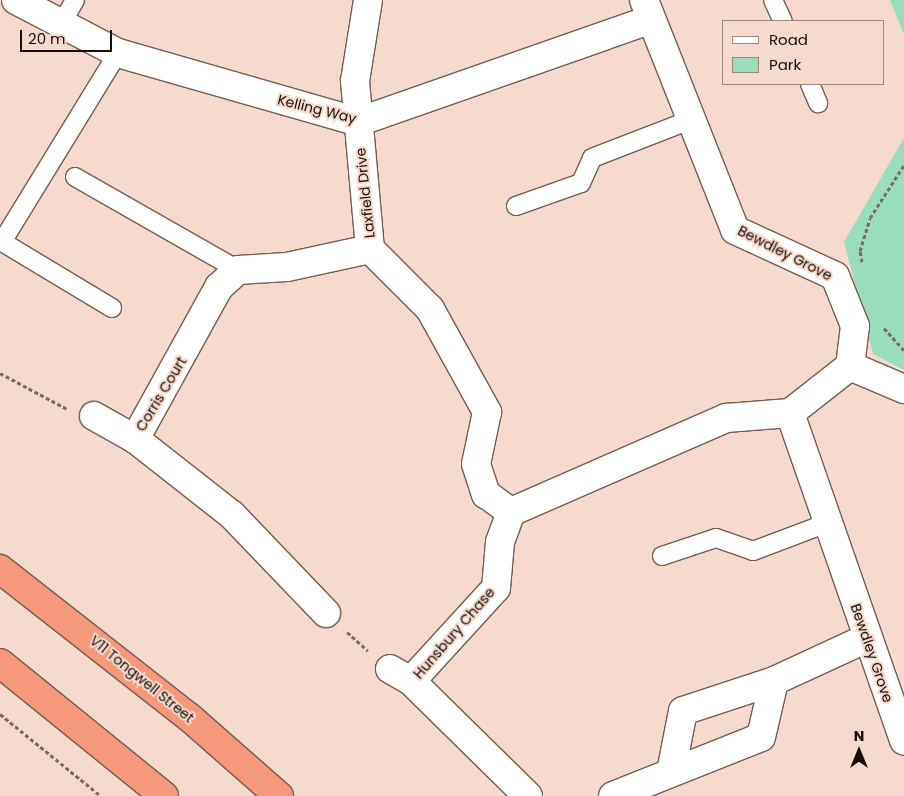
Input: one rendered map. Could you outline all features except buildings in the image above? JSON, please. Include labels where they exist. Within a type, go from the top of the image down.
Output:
[{"type":"highway","name":"V11 Tongwell Street","points":[[0,569],[189,717],[279,796]]},
{"type":"highway","points":[[0,663],[164,796]]},
{"type":"street","name":"Kelling Way","points":[[16,0],[60,26],[118,54],[358,122],[647,10]]},
{"type":"street","name":"Laxfield Drive","points":[[368,0],[355,81],[370,250],[430,309],[487,412],[476,464],[486,494],[511,512]]},
{"type":"street","name":"Bewdley Grove","points":[[647,10],[735,230],[835,276],[855,326],[850,366]]},
{"type":"street","points":[[238,270],[287,268],[370,250]]},
{"type":"street","name":"Corris Court","points":[[238,270],[220,287],[135,439],[232,515],[326,613]]},
{"type":"street","points":[[511,512],[726,418],[790,412],[850,366],[904,389]]},
{"type":"street","name":"Bewdley Grove","points":[[790,412],[865,639],[903,738]]},
{"type":"street","points":[[94,416],[135,439]]},
{"type":"street","name":"Hunsbury Chase","points":[[511,512],[500,542],[496,588],[400,675],[528,796]]},
{"type":"street","points":[[670,772],[683,711],[774,681],[865,639]]},
{"type":"street","points":[[613,796],[761,737],[774,681]]},
{"type":"lane","points":[[60,26],[75,0]]},
{"type":"lane","points":[[774,0],[783,20]]},
{"type":"lane","points":[[112,308],[2,242],[118,54]]},
{"type":"lane","points":[[810,85],[818,103]]},
{"type":"lane","points":[[516,206],[581,183],[592,158],[690,120]]},
{"type":"lane","points":[[75,177],[238,270]]},
{"type":"lane","points":[[662,556],[716,538],[753,551],[827,523]]},
{"type":"path","points":[[863,268],[860,251],[870,218],[904,165]]},
{"type":"path","points":[[882,325],[904,350]]},
{"type":"path","points":[[0,373],[54,406],[94,416]]},
{"type":"path","points":[[326,613],[400,675]]},
{"type":"path","points":[[0,714],[101,796]]},
{"type":"green space","points":[[890,0],[904,0],[904,34]]},
{"type":"green space","points":[[904,138],[904,370],[873,354],[844,242]]}]
